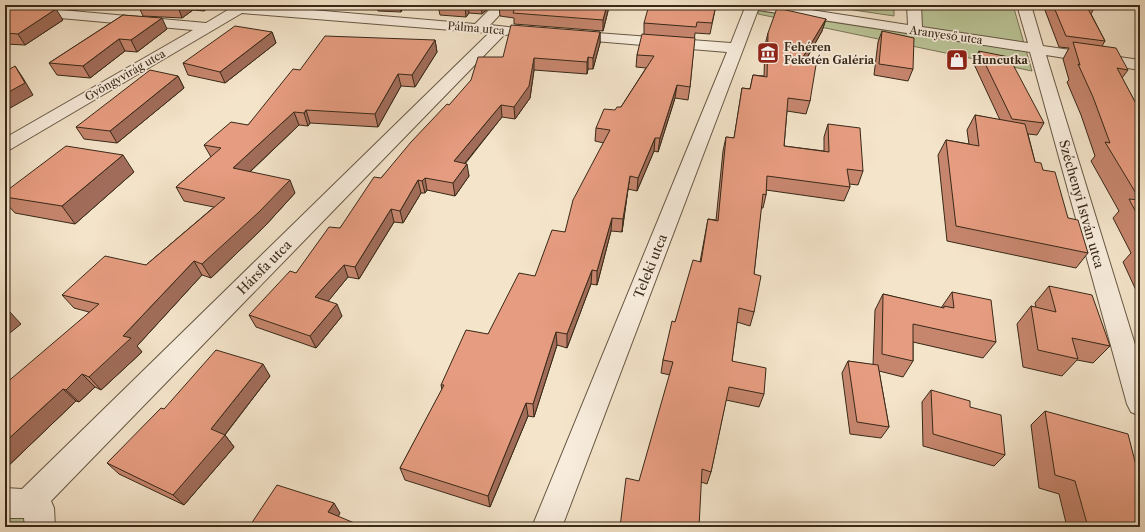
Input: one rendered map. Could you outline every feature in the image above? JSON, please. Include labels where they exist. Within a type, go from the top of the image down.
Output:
[{"type":"street","points":[[479,28],[502,5]]},
{"type":"street","name":"Aranyeső utca","points":[[753,5],[1140,65]]},
{"type":"street","name":"Teleki utca","points":[[547,527],[753,5]]},
{"type":"street","points":[[914,5],[915,30]]},
{"type":"street","name":"Széchenyi István utca","points":[[1024,5],[1140,404]]},
{"type":"street","name":"Pálma utca","points":[[243,7],[524,32]]},
{"type":"street","name":"Gyöngyvirág utca","points":[[5,145],[243,7]]},
{"type":"street","points":[[5,9],[207,27]]},
{"type":"street","name":"Hársfa utca","points":[[24,511],[501,30]]},
{"type":"street","points":[[556,34],[736,48]]},
{"type":"green space","points":[[820,5],[894,5],[894,16]]},
{"type":"green space","points":[[920,5],[1013,5],[1032,71],[758,14],[759,10],[921,34]]},
{"type":"green space","points":[[5,503],[40,527],[5,527]]},
{"type":"building","points":[[5,5],[56,9],[18,34],[5,33]]},
{"type":"building","points":[[138,5],[181,5],[178,7]]},
{"type":"building","points":[[499,5],[607,5],[603,20],[513,13],[515,7]]},
{"type":"building","points":[[649,5],[716,5],[712,23],[697,22],[696,27],[644,23]]},
{"type":"building","points":[[1053,5],[1093,5],[1094,8],[1087,7],[1105,41],[1066,36]]},
{"type":"building","points":[[777,8],[826,19],[803,57],[817,59],[810,101],[788,98],[784,146],[829,152],[828,124],[860,128],[863,171],[847,169],[850,187],[767,176],[766,195],[763,194],[754,274],[761,276],[754,312],[739,308],[732,361],[766,368],[764,394],[729,387],[711,472],[702,469],[699,527],[620,527],[626,478],[639,481],[673,362],[663,360],[672,321],[675,322],[693,260],[701,262],[708,219],[718,221],[726,137],[734,138],[742,88],[750,89],[753,75],[767,77],[768,33]]},
{"type":"building","points":[[123,15],[162,18],[131,40],[119,39],[83,66],[49,63]]},
{"type":"building","points":[[511,25],[600,32],[593,58],[588,57],[587,62],[534,58],[529,86],[514,107],[501,105],[454,161],[467,164],[453,183],[425,178],[422,181],[418,180],[400,211],[391,209],[355,267],[344,265],[315,297],[337,304],[310,336],[249,315],[290,271],[296,273],[329,227],[340,228],[374,177],[381,178],[411,142],[447,104],[449,105],[471,80],[478,57],[503,57]]},
{"type":"building","points":[[235,26],[272,32],[220,72],[183,63]]},
{"type":"building","points":[[882,31],[914,38],[913,69],[879,64]]},
{"type":"building","points":[[642,34],[695,38],[690,87],[677,85],[660,138],[655,138],[638,178],[630,176],[623,219],[612,218],[597,271],[592,270],[567,334],[556,332],[533,404],[526,403],[488,496],[400,468],[444,385],[441,385],[466,330],[488,334],[519,273],[535,276],[552,230],[565,232],[573,200],[610,130],[596,128],[604,109],[615,110],[617,107],[621,107],[654,56],[637,55]]},
{"type":"building","points":[[325,36],[435,40],[412,75],[398,74],[375,114],[306,110],[304,113],[294,112],[233,168],[290,180],[259,212],[202,264],[194,261],[123,336],[131,338],[89,377],[82,374],[66,390],[63,389],[5,442],[5,384],[99,304],[62,295],[105,256],[146,265],[225,198],[176,187],[221,148],[204,145],[231,122],[248,125],[293,69],[300,70]]},
{"type":"building","points":[[1073,42],[1116,48],[1128,70],[1117,68],[1140,111],[1140,200],[1105,142],[1110,143],[1093,97],[1078,64],[1080,65]]},
{"type":"building","points":[[979,51],[1009,57],[1044,123],[1012,119]]},
{"type":"building","points":[[15,66],[25,83],[5,94],[5,72]]},
{"type":"building","points":[[150,70],[178,76],[110,131],[76,127]]},
{"type":"building","points":[[975,115],[1025,124],[1035,162],[1041,163],[1043,170],[1055,172],[1068,218],[1078,220],[1088,253],[956,226],[946,140],[979,146]]},
{"type":"building","points":[[66,146],[123,155],[62,206],[5,197],[5,192]]},
{"type":"building","points":[[1129,199],[1140,200],[1140,220]]},
{"type":"building","points":[[1049,286],[1092,295],[1110,346],[1072,338],[1078,359],[1038,350],[1031,306],[1056,312]]},
{"type":"building","points":[[952,292],[991,300],[996,342],[913,324],[913,361],[882,354],[883,294],[944,308],[944,306],[954,308]]},
{"type":"building","points":[[216,350],[263,364],[211,429],[225,435],[173,495],[107,463],[161,408],[164,409]]},
{"type":"building","points":[[848,361],[878,365],[889,427],[857,422]]},
{"type":"building","points":[[931,390],[970,401],[970,407],[1001,415],[1005,455],[933,434]]},
{"type":"building","points":[[1045,411],[1128,434],[1140,481],[1140,527],[1088,527],[1075,481],[1055,475]]},
{"type":"building","points":[[277,485],[334,503],[328,512],[364,527],[249,527]]},
{"type":"place","name":"Fehéren Feketén Galéria","points":[[768,53]]},
{"type":"place","name":"Huncutka","points":[[957,60]]}]
